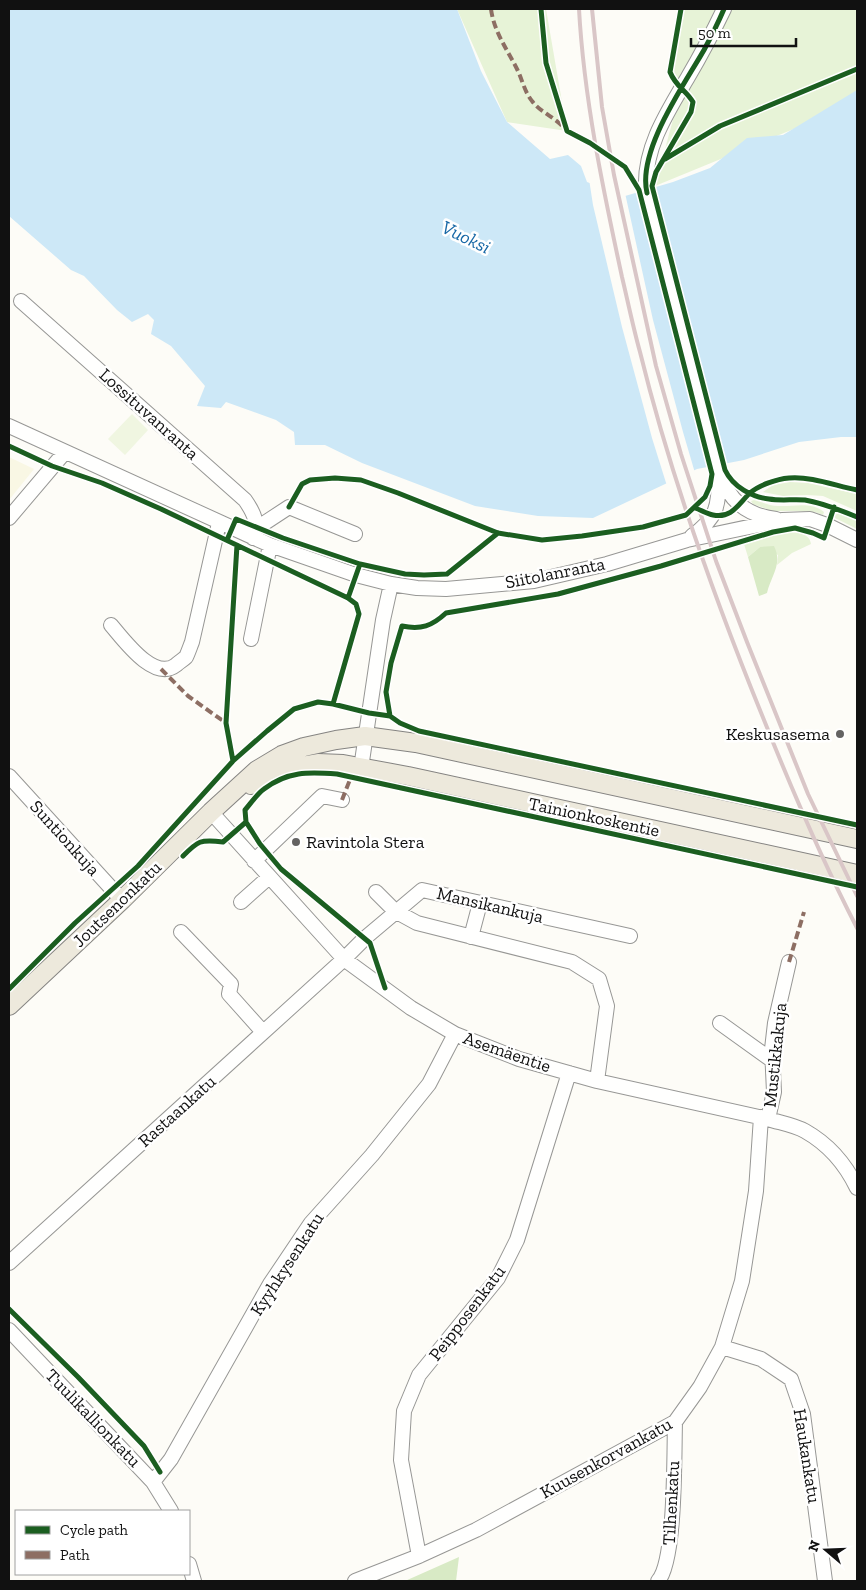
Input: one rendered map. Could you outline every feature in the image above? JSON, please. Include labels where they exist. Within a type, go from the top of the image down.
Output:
[{"type":"main road","name":"Joutsenonkatu","points":[[9,1006],[257,770],[282,755],[304,747],[365,736]]},
{"type":"main road","name":"Tainionkoskentie","points":[[365,736],[416,743],[857,839]]},
{"type":"main road","name":"Joutsenonkatu","points":[[224,800],[262,779],[290,768],[318,763],[344,764],[361,768]]},
{"type":"main road","name":"Tainionkoskentie","points":[[361,768],[408,776],[857,874]]},
{"type":"street","points":[[724,9],[705,47],[658,130],[648,160],[646,188],[719,472],[725,487],[740,505],[760,516],[782,520],[810,519],[828,525],[857,540]]},
{"type":"street","name":"Lossituvanranta","points":[[21,300],[240,495],[252,510],[255,533]]},
{"type":"street","points":[[9,426],[219,523],[255,533],[270,545],[356,575],[391,584],[383,620],[361,768]]},
{"type":"street","points":[[9,518],[65,452]]},
{"type":"street","points":[[687,540],[703,528],[713,516],[717,506],[719,472]]},
{"type":"street","points":[[255,533],[289,507],[355,534]]},
{"type":"street","name":"Siitolanranta","points":[[391,584],[417,588],[446,589],[534,581],[607,564],[687,540],[782,520]]},
{"type":"street","points":[[111,625],[134,651],[149,664],[161,669],[173,667],[185,658],[192,642],[219,523]]},
{"type":"street","points":[[251,639],[270,545]]},
{"type":"street","name":"Suntionkuja","points":[[9,776],[122,900]]},
{"type":"street","points":[[254,861],[322,796],[342,800]]},
{"type":"street","name":"Asemäentie","points":[[211,812],[344,959],[411,1008],[455,1034],[519,1059],[597,1081],[765,1118],[806,1132],[840,1160],[852,1176],[857,1188]]},
{"type":"street","points":[[241,902],[269,877]]},
{"type":"street","name":"Mansikankuja","points":[[344,959],[365,938],[422,890],[630,936]]},
{"type":"street","points":[[376,892],[395,912],[417,923],[572,962],[599,979],[607,1006],[597,1081]]},
{"type":"street","points":[[471,936],[480,903]]},
{"type":"street","points":[[181,932],[231,984],[229,994],[263,1032]]},
{"type":"street","name":"Rastaankatu","points":[[9,1263],[344,959]]},
{"type":"street","name":"Mustikkakuja","points":[[765,1118],[774,1092],[775,1023],[789,962]]},
{"type":"street","points":[[720,1023],[773,1061]]},
{"type":"street","name":"Kyyhkysenkatu","points":[[153,1482],[170,1459],[270,1284],[306,1230],[372,1155],[429,1084],[455,1034]]},
{"type":"street","name":"Peipposenkatu","points":[[419,1556],[401,1460],[404,1411],[419,1375],[498,1278],[517,1240],[569,1073]]},
{"type":"street","name":"Kuusenkorvankatu","points":[[355,1581],[419,1556],[476,1530],[675,1422],[700,1387],[722,1347],[742,1281],[765,1118]]},
{"type":"street","name":"Tuulikallionkatu","points":[[9,1330],[153,1482],[170,1510]]},
{"type":"street","name":"Haukankatu","points":[[722,1347],[762,1359],[791,1378],[803,1414],[826,1581]]},
{"type":"street","name":"Tilhenkatu","points":[[661,1580],[667,1560],[672,1522],[675,1422]]},
{"type":"street","points":[[190,1567],[194,1581]]},
{"type":"shaded area","points":[[9,457],[34,469],[9,500]]},
{"type":"green space","points":[[457,9],[546,9],[567,131],[507,122]]},
{"type":"green space","points":[[684,9],[857,9],[857,103],[655,186],[681,90],[670,72]]},
{"type":"green space","points":[[132,414],[148,430],[125,455],[108,439]]},
{"type":"green space","points":[[790,482],[808,483],[857,494],[857,511],[823,496],[783,496],[763,492],[773,485]]},
{"type":"green space","points":[[754,500],[775,506],[808,506],[824,512],[823,515],[815,512],[772,511],[753,504],[751,501]]},
{"type":"green space","points":[[839,513],[857,521],[857,529],[835,518],[835,515]]},
{"type":"green space","points":[[790,532],[806,536],[811,544],[792,553],[777,565],[778,555],[760,547],[748,557],[744,544]]},
{"type":"green space","points":[[774,546],[777,564],[767,593],[759,596],[748,557],[760,547]]},
{"type":"green space","points":[[459,1557],[456,1581],[405,1581]]},
{"type":"water","name":"Vuoksi","points":[[9,9],[457,9],[481,71],[507,122],[550,159],[568,155],[581,166],[587,182],[625,196],[673,182],[710,168],[747,138],[783,135],[857,90],[857,437],[799,442],[744,460],[697,469],[593,518],[538,516],[475,506],[362,463],[325,445],[295,445],[294,432],[276,420],[226,402],[221,408],[197,406],[205,386],[171,346],[151,334],[154,320],[148,314],[132,322],[117,310],[84,276],[71,270],[9,216]]},
{"type":"pier","points":[[589,179],[625,193],[653,320],[695,473],[667,486],[622,327],[593,205]]},
{"type":"pier","points":[[655,186],[727,466],[709,470],[637,190]]},
{"type":"railway","points":[[579,9],[585,76],[595,144],[608,211],[635,333],[666,446],[711,584],[746,675],[808,825],[857,928]]},
{"type":"railway","points":[[592,9],[602,107],[614,175],[656,366],[681,454],[716,561],[747,642],[808,794],[857,896]]},
{"type":"marked path","points":[[491,9],[498,33],[517,69],[525,90],[540,109],[564,128]]},
{"type":"marked path","points":[[161,669],[188,696],[226,723]]},
{"type":"marked path","points":[[342,800],[351,777]]},
{"type":"marked path","points":[[789,962],[804,912]]},
{"type":"cycle path","points":[[289,507],[302,484],[310,480],[335,478],[361,480],[498,533],[542,540],[643,527],[686,515],[705,497],[710,486],[712,474],[639,190],[625,167],[590,143],[567,131],[546,63],[541,9]]},
{"type":"cycle path","points":[[681,9],[670,72],[675,81],[693,102],[691,112],[656,172],[652,186],[725,470],[738,486],[756,496],[774,500],[812,501],[857,517]]},
{"type":"cycle path","points":[[647,193],[646,176],[655,139],[664,119],[707,45],[724,9]]},
{"type":"cycle path","points":[[665,159],[720,126],[857,69]]},
{"type":"cycle path","points":[[9,446],[52,466],[102,483],[161,509],[348,598],[360,564],[283,538],[236,519],[227,540]]},
{"type":"cycle path","points":[[695,508],[708,514],[725,515],[758,487],[789,478],[815,480],[857,490]]},
{"type":"cycle path","points":[[390,716],[386,692],[391,663],[402,626],[426,626],[446,613],[558,594],[661,566],[773,532],[795,528],[824,538],[834,507]]},
{"type":"cycle path","points":[[360,564],[405,574],[447,574],[498,533]]},
{"type":"cycle path","points":[[233,761],[226,723],[237,545]]},
{"type":"cycle path","points":[[9,989],[75,923],[138,866],[233,761],[267,731],[294,709],[318,702],[333,704],[359,614],[356,604],[348,598]]},
{"type":"cycle path","points":[[333,704],[390,716],[400,723],[419,731],[857,825]]},
{"type":"cycle path","points":[[183,856],[200,842],[223,842],[246,822],[245,810],[259,793],[273,783],[299,774],[327,773],[857,887]]},
{"type":"cycle path","points":[[246,822],[260,844],[281,869],[370,943],[385,988]]},
{"type":"cycle path","points":[[9,1309],[144,1446],[160,1472]]},
{"type":"place","name":"Keskusasema","points":[[840,734]]},
{"type":"place","name":"Ravintola Stera","points":[[296,842]]}]
